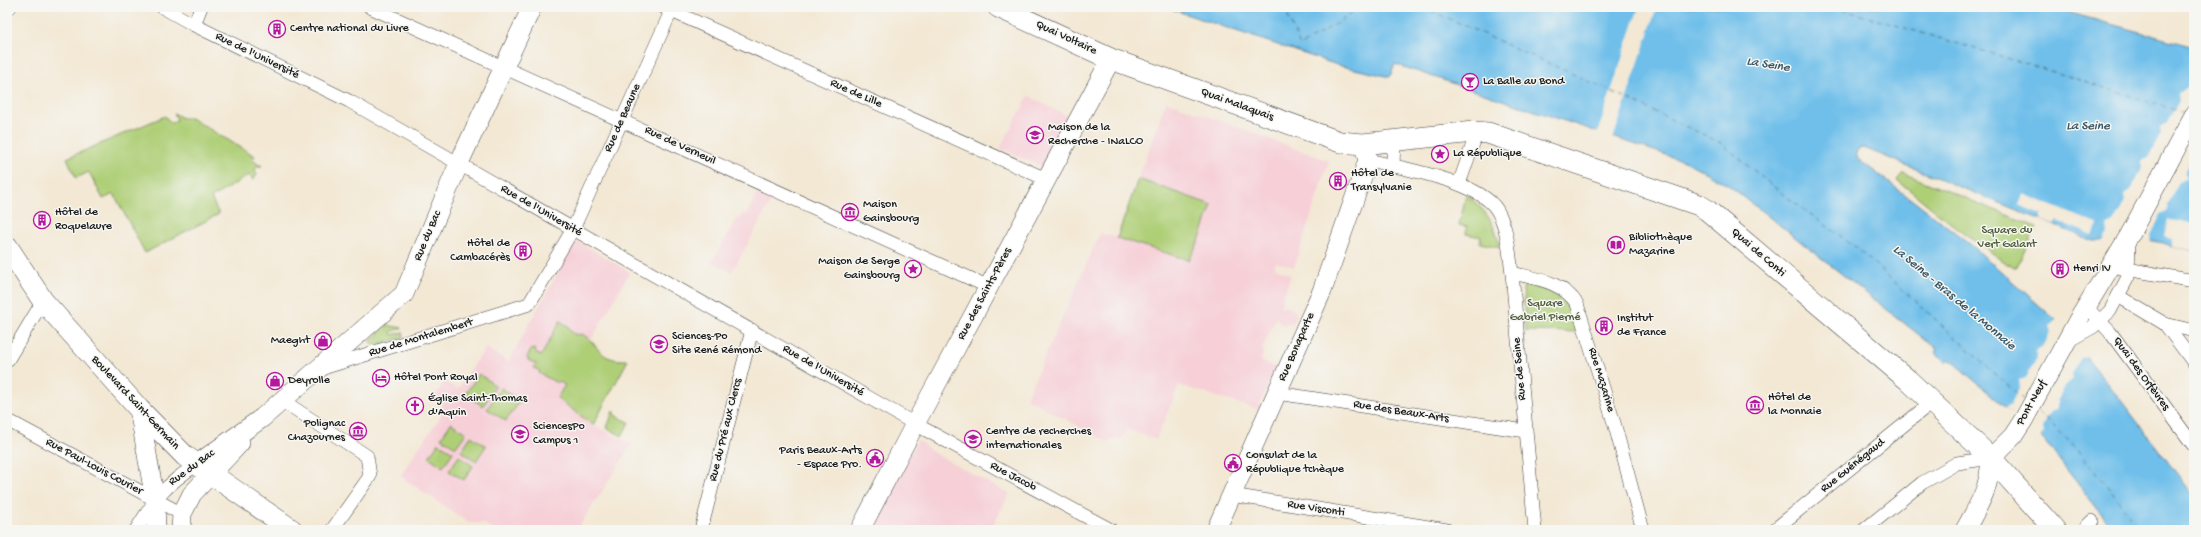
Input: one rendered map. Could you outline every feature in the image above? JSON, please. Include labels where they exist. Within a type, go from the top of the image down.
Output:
[{"type":"main road","name":"Quai Voltaire","points":[[998,7],[1112,59]]},
{"type":"main road","name":"Quai Malaquais","points":[[1112,59],[1366,152],[1394,141],[1477,132]]},
{"type":"main road","name":"Quai de Conti","points":[[1477,132],[1488,133],[1699,205],[1908,380],[1992,458],[2055,530]]},
{"type":"main road","name":"Boulevard Saint-Germain","points":[[7,246],[43,301],[138,408],[184,456],[292,530]]},
{"type":"street","name":"Rue de l'Université","points":[[162,7],[194,25],[348,101],[915,424]]},
{"type":"street","points":[[194,25],[201,7]]},
{"type":"street","name":"Rue de Verneuil","points":[[370,7],[989,286]]},
{"type":"street","name":"Rue du Bac","points":[[136,530],[154,500],[176,478],[204,469],[404,294],[459,163],[532,7]]},
{"type":"street","name":"Rue de Beaune","points":[[521,307],[529,304],[573,229],[622,120],[669,8]]},
{"type":"street","name":"Rue de Lille","points":[[669,8],[1048,180]]},
{"type":"street","name":"Rue des Saints-Pères","points":[[860,530],[915,424],[1112,59]]},
{"type":"street","points":[[2081,327],[2100,322],[2106,316],[2118,296],[2128,277],[2121,264],[2129,236],[2194,115]]},
{"type":"street","points":[[1459,184],[1477,132]]},
{"type":"street","points":[[1393,166],[1394,141]]},
{"type":"street","name":"Quai Malaquais","points":[[1366,152],[1393,166],[1459,184]]},
{"type":"street","name":"Rue Bonaparte","points":[[1216,530],[1322,291],[1366,152]]},
{"type":"street","name":"Rue de Seine","points":[[1459,184],[1478,192],[1487,198],[1496,210],[1508,238],[1535,530]]},
{"type":"street","points":[[2121,264],[2194,281]]},
{"type":"street","name":"Pont Neuf","points":[[1992,458],[2009,441],[2024,419],[2066,342],[2081,327],[2088,304],[2121,264]]},
{"type":"street","name":"Rue Mazarine","points":[[1512,273],[1561,286],[1570,293],[1577,304],[1615,426],[1643,530]]},
{"type":"street","points":[[2118,296],[2165,324],[2194,331]]},
{"type":"street","points":[[7,361],[43,301]]},
{"type":"street","name":"Quai des Orfèvres","points":[[2088,304],[2091,312],[2110,332],[2194,446]]},
{"type":"street","name":"Rue de Montalembert","points":[[320,369],[521,307]]},
{"type":"street","points":[[2165,324],[2194,363]]},
{"type":"street","name":"Rue du Pré aux Clercs","points":[[701,530],[752,330]]},
{"type":"street","name":"Rue des Beaux-Arts","points":[[1277,393],[1525,431]]},
{"type":"street","points":[[283,401],[367,456],[370,465],[370,476],[332,530]]},
{"type":"street","name":"Rue Guénégaud","points":[[1774,530],[1932,402]]},
{"type":"street","points":[[138,408],[154,500],[156,530]]},
{"type":"street","name":"Rue Paul-Louis Courier","points":[[7,420],[154,500],[181,522]]},
{"type":"street","name":"Rue Jacob","points":[[915,424],[1111,530]]},
{"type":"street","points":[[1864,530],[1922,483],[1949,467],[1957,463],[1992,458],[1990,480],[1986,491],[1965,530]]},
{"type":"street","points":[[181,522],[204,469]]},
{"type":"street","name":"Rue Visconti","points":[[1232,495],[1447,530]]},
{"type":"shaded area","name":"Maison de la Recherche - INaLCO","points":[[1029,96],[1071,118],[1044,168],[1000,148]]},
{"type":"shaded area","points":[[1166,101],[1329,161],[1294,267],[1276,262],[1274,267],[1291,275],[1280,307],[1290,306],[1297,314],[1293,323],[1282,325],[1276,317],[1262,350],[1264,351],[1261,361],[1280,369],[1274,372],[1259,406],[1260,410],[1179,385],[1156,440],[1127,429],[1121,441],[1115,437],[1113,440],[1109,439],[1108,442],[1026,398],[1100,234],[1117,237]]},
{"type":"shaded area","points":[[759,189],[774,196],[732,272],[712,262],[737,218],[740,219],[743,213],[746,215]]},
{"type":"shaded area","name":"SciencesPo Campus 1","points":[[579,242],[630,272],[558,398],[593,425],[632,444],[577,530],[494,530],[483,523],[469,523],[400,476],[442,414],[438,411],[443,403],[434,397],[445,381],[458,389],[486,347],[508,362],[574,244]]},
{"type":"shaded area","points":[[918,440],[934,453],[1009,494],[992,527],[998,530],[869,530]]},
{"type":"green space","points":[[174,113],[182,118],[191,118],[255,156],[252,160],[262,166],[257,166],[255,170],[257,175],[253,180],[249,175],[211,198],[219,214],[145,253],[114,194],[103,199],[89,172],[76,178],[67,158],[165,116],[171,123],[177,120]]},
{"type":"green space","name":"Square du Vert Galant","points":[[1903,173],[2037,227],[2015,268],[1953,225],[1897,180]]},
{"type":"green space","points":[[1138,179],[1212,205],[1199,241],[1189,260],[1117,238]]},
{"type":"green space","points":[[1466,195],[1479,205],[1488,217],[1495,231],[1500,247],[1480,243],[1481,237],[1466,234],[1467,227],[1459,225]]},
{"type":"green space","name":"Square Gabriel Pierné","points":[[1529,284],[1562,299],[1571,311],[1578,332],[1526,331],[1523,288]]},
{"type":"green space","points":[[560,321],[568,326],[570,331],[577,335],[582,334],[588,338],[604,355],[618,360],[628,360],[593,425],[557,398],[565,385],[558,381],[557,383],[539,373],[540,371],[534,368],[536,364],[528,360],[527,357],[531,350],[535,349],[535,352],[541,356]]},
{"type":"green space","points":[[387,325],[402,328],[391,332],[392,335],[403,332],[404,337],[376,345],[371,344],[371,340]]},
{"type":"green space","points":[[479,374],[496,386],[483,406],[465,394]]},
{"type":"green space","points":[[501,388],[520,401],[506,421],[487,409]]},
{"type":"green space","points":[[613,411],[616,416],[629,422],[622,436],[607,428]]},
{"type":"green space","points":[[451,423],[466,433],[456,447],[441,438]]},
{"type":"green space","points":[[471,436],[486,446],[476,461],[461,451]]},
{"type":"green space","points":[[438,443],[453,452],[443,467],[429,457]]},
{"type":"green space","points":[[459,456],[473,466],[464,480],[449,471]]},
{"type":"water","name":"La Seine","points":[[1165,7],[2049,7],[2194,47],[2194,251],[2150,240],[2093,241],[1864,148],[1859,149],[1856,153],[1858,159],[1969,243],[2057,321],[2110,386],[2194,496],[2194,530],[2114,530],[2042,438],[1949,359],[1947,362],[1935,352],[1937,349],[1731,187],[1687,162],[1395,64],[1390,77],[1337,65]]},
{"type":"pier","points":[[1639,7],[1657,7],[1613,139],[1597,134]]},
{"type":"pier","points":[[2194,73],[2194,154],[2185,171],[2186,178],[2179,182],[2167,204],[2168,211],[2161,214],[2151,235],[2152,242],[2103,242],[2108,233],[2107,226],[2113,223],[2125,202],[2124,195],[2130,191],[2142,169],[2141,162],[2148,158],[2161,134],[2160,127],[2167,123],[2179,101],[2178,93],[2185,90]]},
{"type":"pier","points":[[2023,194],[2097,224],[2092,235],[2057,221],[2054,225],[2040,220],[2041,214],[2018,205]]},
{"type":"pier","points":[[2168,219],[2194,225],[2194,251],[2173,246],[2173,239],[2164,237]]},
{"type":"pier","points":[[2058,319],[2087,354],[2085,357],[2081,358],[2072,374],[2073,380],[2067,384],[2057,401],[2057,409],[2051,412],[2042,428],[2043,433],[2040,438],[2005,407],[2010,405],[2020,387],[2019,380],[2026,378],[2037,358],[2035,351],[2042,348],[2051,332],[2049,326]]},
{"type":"ferry route","points":[[1284,7],[1300,46],[1363,7]]},
{"type":"ferry route","points":[[1423,7],[1615,93],[1721,143],[1780,192],[1857,248],[2024,400]]},
{"type":"ferry route","points":[[1834,7],[2064,75],[2184,113]]},
{"type":"ferry route","points":[[2039,413],[2067,439],[2141,530]]},
{"type":"place","name":"Centre national du Livre","points":[[277,29]]},
{"type":"place","name":"La Balle au Bond","points":[[1470,82]]},
{"type":"place","name":"Maison de la Recherche - INaLCO","points":[[1035,135]]},
{"type":"place","name":"La République","points":[[1440,154]]},
{"type":"place","name":"Hôtel de Transylvanie","points":[[1338,181]]},
{"type":"place","name":"Maison Gainsbourg","points":[[850,212]]},
{"type":"place","name":"Hôtel de Roquelaure","points":[[42,220]]},
{"type":"place","name":"Bibliothèque Mazarine","points":[[1616,245]]},
{"type":"place","name":"Hôtel de Cambacérès","points":[[523,251]]},
{"type":"place","name":"Maison de Serge Gainsbourg","points":[[913,269]]},
{"type":"place","name":"Henri IV","points":[[2060,269]]},
{"type":"place","name":"Institut de France","points":[[1604,326]]},
{"type":"place","name":"Maeght","points":[[323,341]]},
{"type":"place","name":"Sciences-Po Site René Rémond","points":[[659,344]]},
{"type":"place","name":"Hôtel Pont Royal","points":[[381,378]]},
{"type":"place","name":"Deyrolle","points":[[275,381]]},
{"type":"place","name":"Hôtel de la Monnaie","points":[[1755,405]]},
{"type":"place","name":"Église Saint-Thomas d'Aquin","points":[[415,406]]},
{"type":"place","name":"Polignac Chazournes","points":[[358,431]]},
{"type":"place","name":"SciencesPo Campus 1","points":[[520,434]]},
{"type":"place","name":"Centre de recherches internationales","points":[[973,439]]},
{"type":"place","name":"Paris Beaux-Arts - Espace Pro.","points":[[875,458]]},
{"type":"place","name":"Consulat de la République tchèque","points":[[1233,463]]},
{"type":"water label","name":"La Seine - Bras de la Monnaie","points":[[1954,298]]}]
